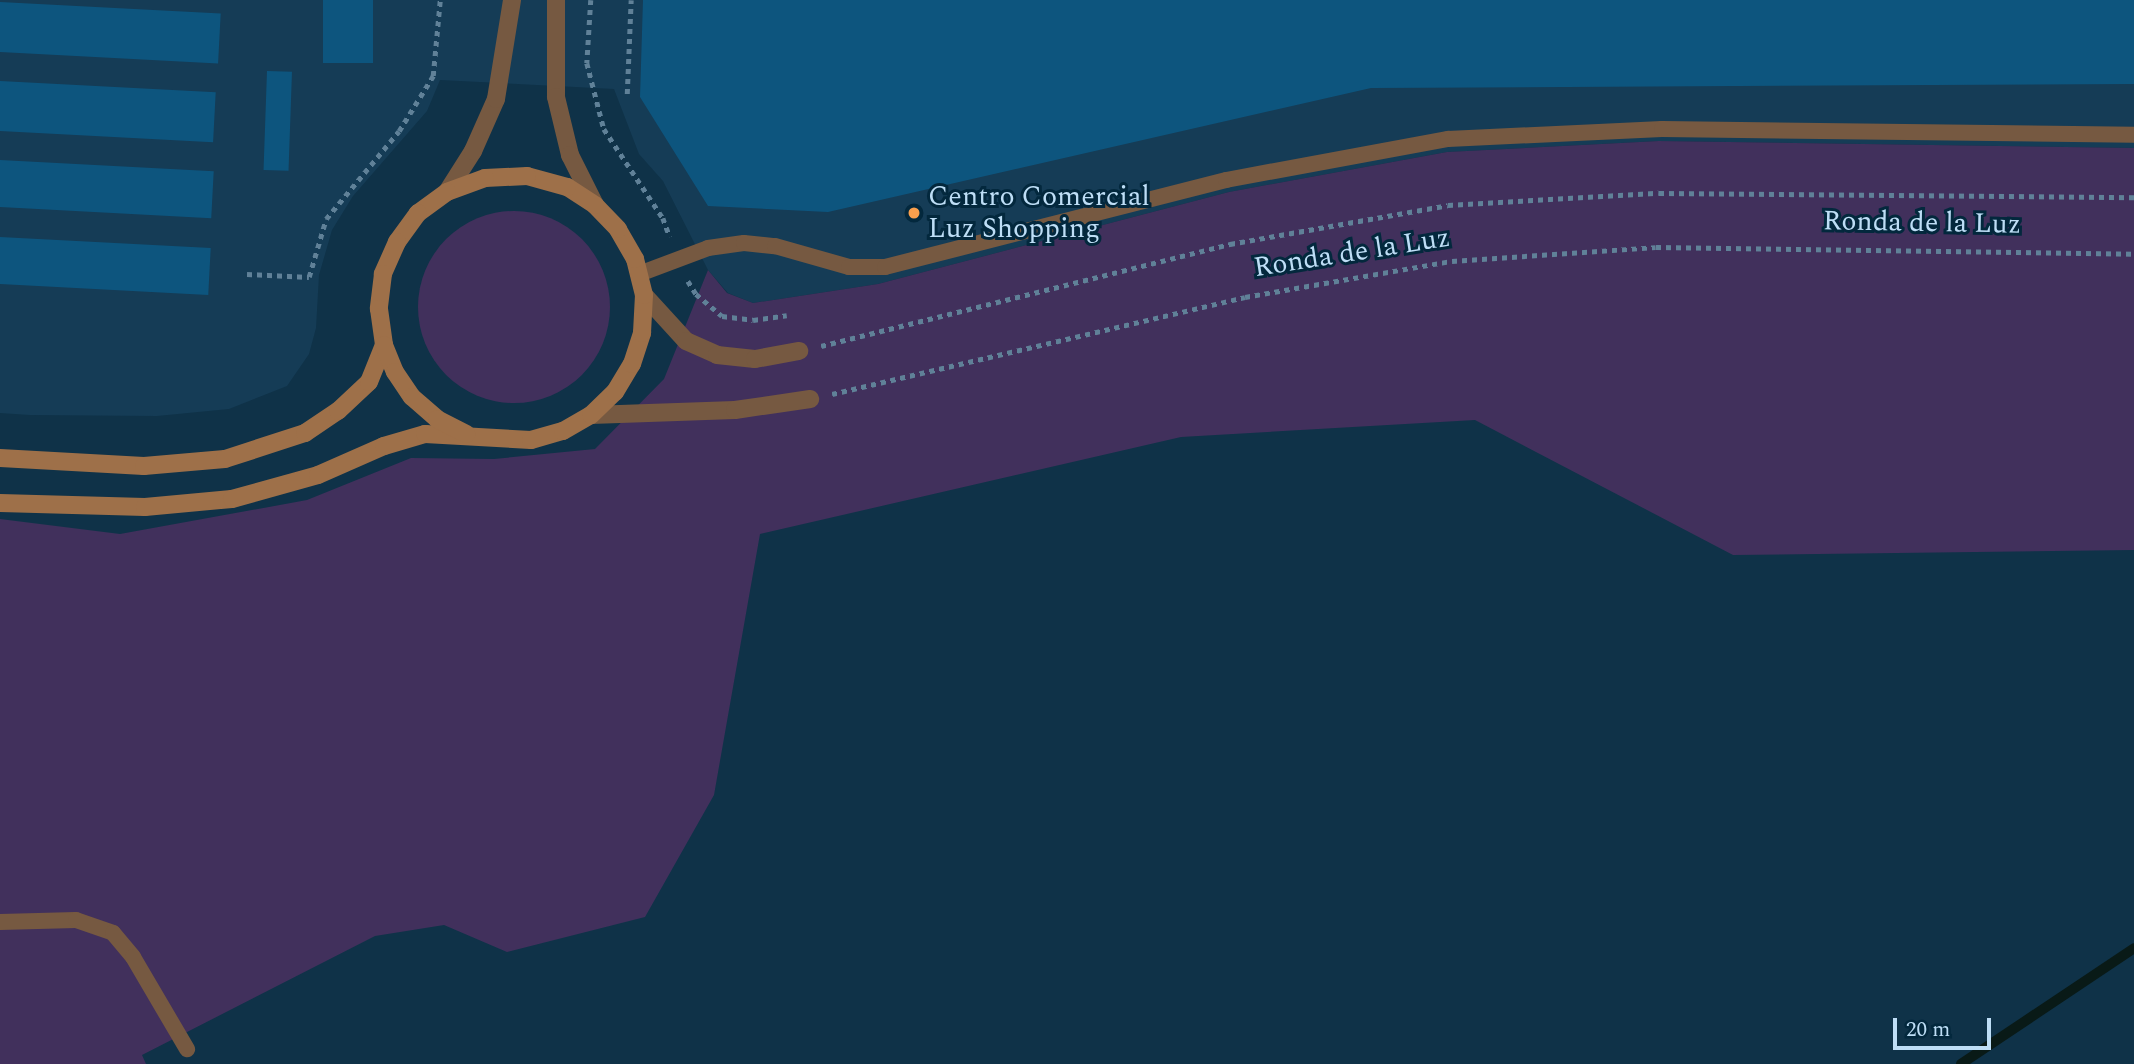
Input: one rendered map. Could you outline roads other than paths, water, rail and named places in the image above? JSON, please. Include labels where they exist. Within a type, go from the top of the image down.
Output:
[{"type":"street","points":[[447,192],[473,152],[496,99],[513,0]]},
{"type":"street","points":[[556,0],[556,97],[570,155],[595,205]]},
{"type":"street","points":[[0,503],[145,507],[232,499],[318,475],[384,446],[425,434],[466,434],[498,441],[531,440],[562,431],[592,415],[615,392],[632,364],[642,333],[644,295],[639,274],[618,229],[595,205],[567,187],[527,176],[485,178],[447,192],[418,213],[397,242],[383,274],[379,310],[384,345],[412,397],[437,419],[466,434]]},
{"type":"street","points":[[644,295],[686,341],[717,355],[755,359],[799,351]]},
{"type":"street","points":[[0,458],[144,466],[225,460],[305,433],[338,411],[369,382],[384,345]]},
{"type":"street","points":[[592,415],[735,410],[810,399]]},
{"type":"lane","points":[[639,274],[678,258],[744,243],[775,246],[849,267],[885,267],[1226,180],[1448,139],[1662,129],[2134,135]]},
{"type":"lane","points":[[0,922],[76,920],[113,933],[133,957],[187,1049]]},
{"type":"waterway","points":[[1961,1064],[2134,948]]},
{"type":"place","name":"Centro Comercial Luz Shopping","points":[[914,213]]}]
